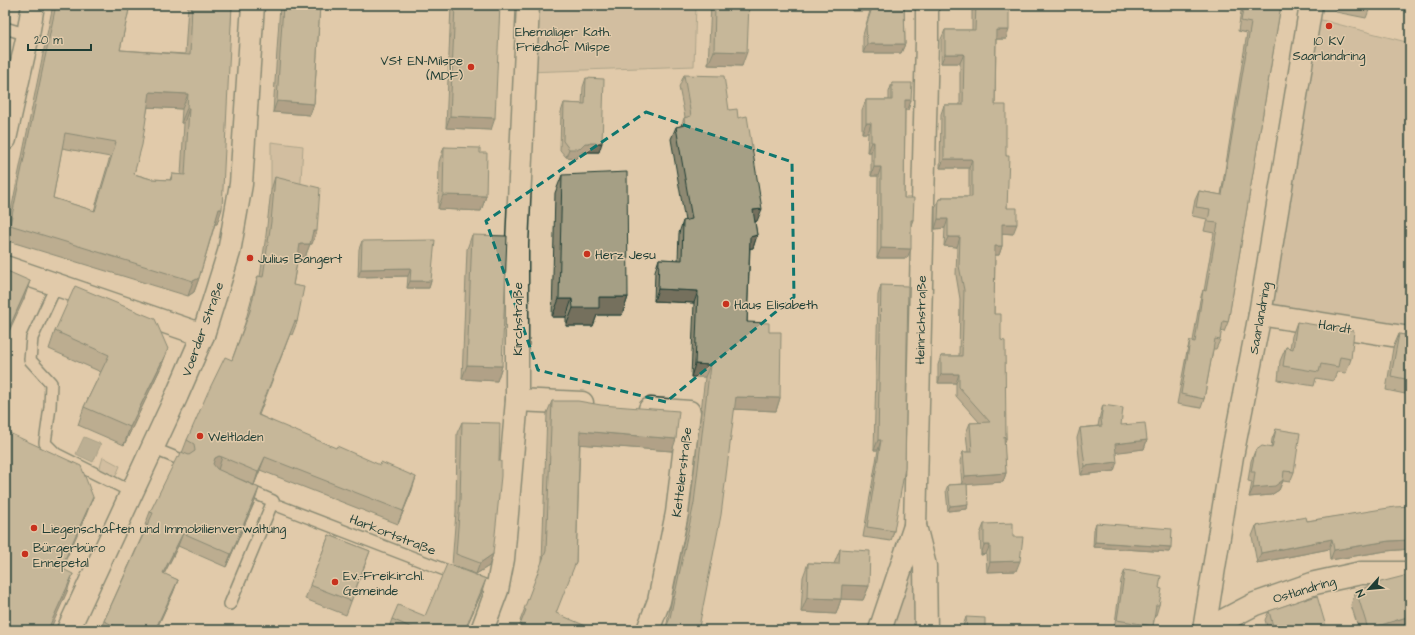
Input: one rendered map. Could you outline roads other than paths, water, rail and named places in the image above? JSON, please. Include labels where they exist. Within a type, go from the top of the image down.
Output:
[{"type":"street","points":[[5,139],[28,35],[33,5]]},
{"type":"street","name":"Voerder Straße","points":[[68,630],[177,395],[203,335],[229,252],[241,184],[253,5]]},
{"type":"street","name":"Kirchstraße","points":[[482,630],[496,590],[503,559],[517,400],[517,244],[528,5]]},
{"type":"street","name":"Heinrichstraße","points":[[880,630],[915,526],[927,5]]},
{"type":"street","name":"Saarlandring","points":[[1205,630],[1232,456],[1260,314],[1310,5]]},
{"type":"street","points":[[5,266],[203,335]]},
{"type":"street","name":"Hardt","points":[[1260,314],[1410,338]]},
{"type":"street","points":[[517,400],[575,401],[598,405]]},
{"type":"street","name":"Kettelerstraße","points":[[628,408],[689,412],[677,513],[659,601],[648,630]]},
{"type":"street","points":[[915,526],[925,566],[926,630]]},
{"type":"street","name":"Ostlandring","points":[[1205,630],[1255,604],[1315,583],[1361,573],[1410,572]]},
{"type":"lane","points":[[5,28],[28,35]]},
{"type":"lane","points":[[57,284],[32,338],[30,360],[51,383],[50,407],[45,442],[56,454],[132,492]]},
{"type":"lane","points":[[151,451],[184,461]]},
{"type":"lane","points":[[230,482],[273,501],[230,604]]},
{"type":"lane","name":"Harkortstraße","points":[[279,506],[496,590]]},
{"type":"place","name":"10 KV Saarlandring","points":[[1329,26]]},
{"type":"place","name":"VSt EN-Milspe (MDF)","points":[[471,67]]},
{"type":"place","name":"Herz Jesu","points":[[587,254]]},
{"type":"place","name":"Julius Bangert","points":[[250,258]]},
{"type":"place","name":"Haus Elisabeth","points":[[726,304]]},
{"type":"place","name":"Weltladen","points":[[200,436]]},
{"type":"place","name":"Liegenschaften und Immobilienverwaltung","points":[[34,528]]},
{"type":"place","name":"Bürgerbüro Ennepetal","points":[[25,554]]},
{"type":"place","name":"Ev.-Freikirchl. Gemeinde","points":[[335,582]]},
{"type":"park label","name":"Ehemaliger Kath. Friedhof Milspe","points":[[563,38]]}]
